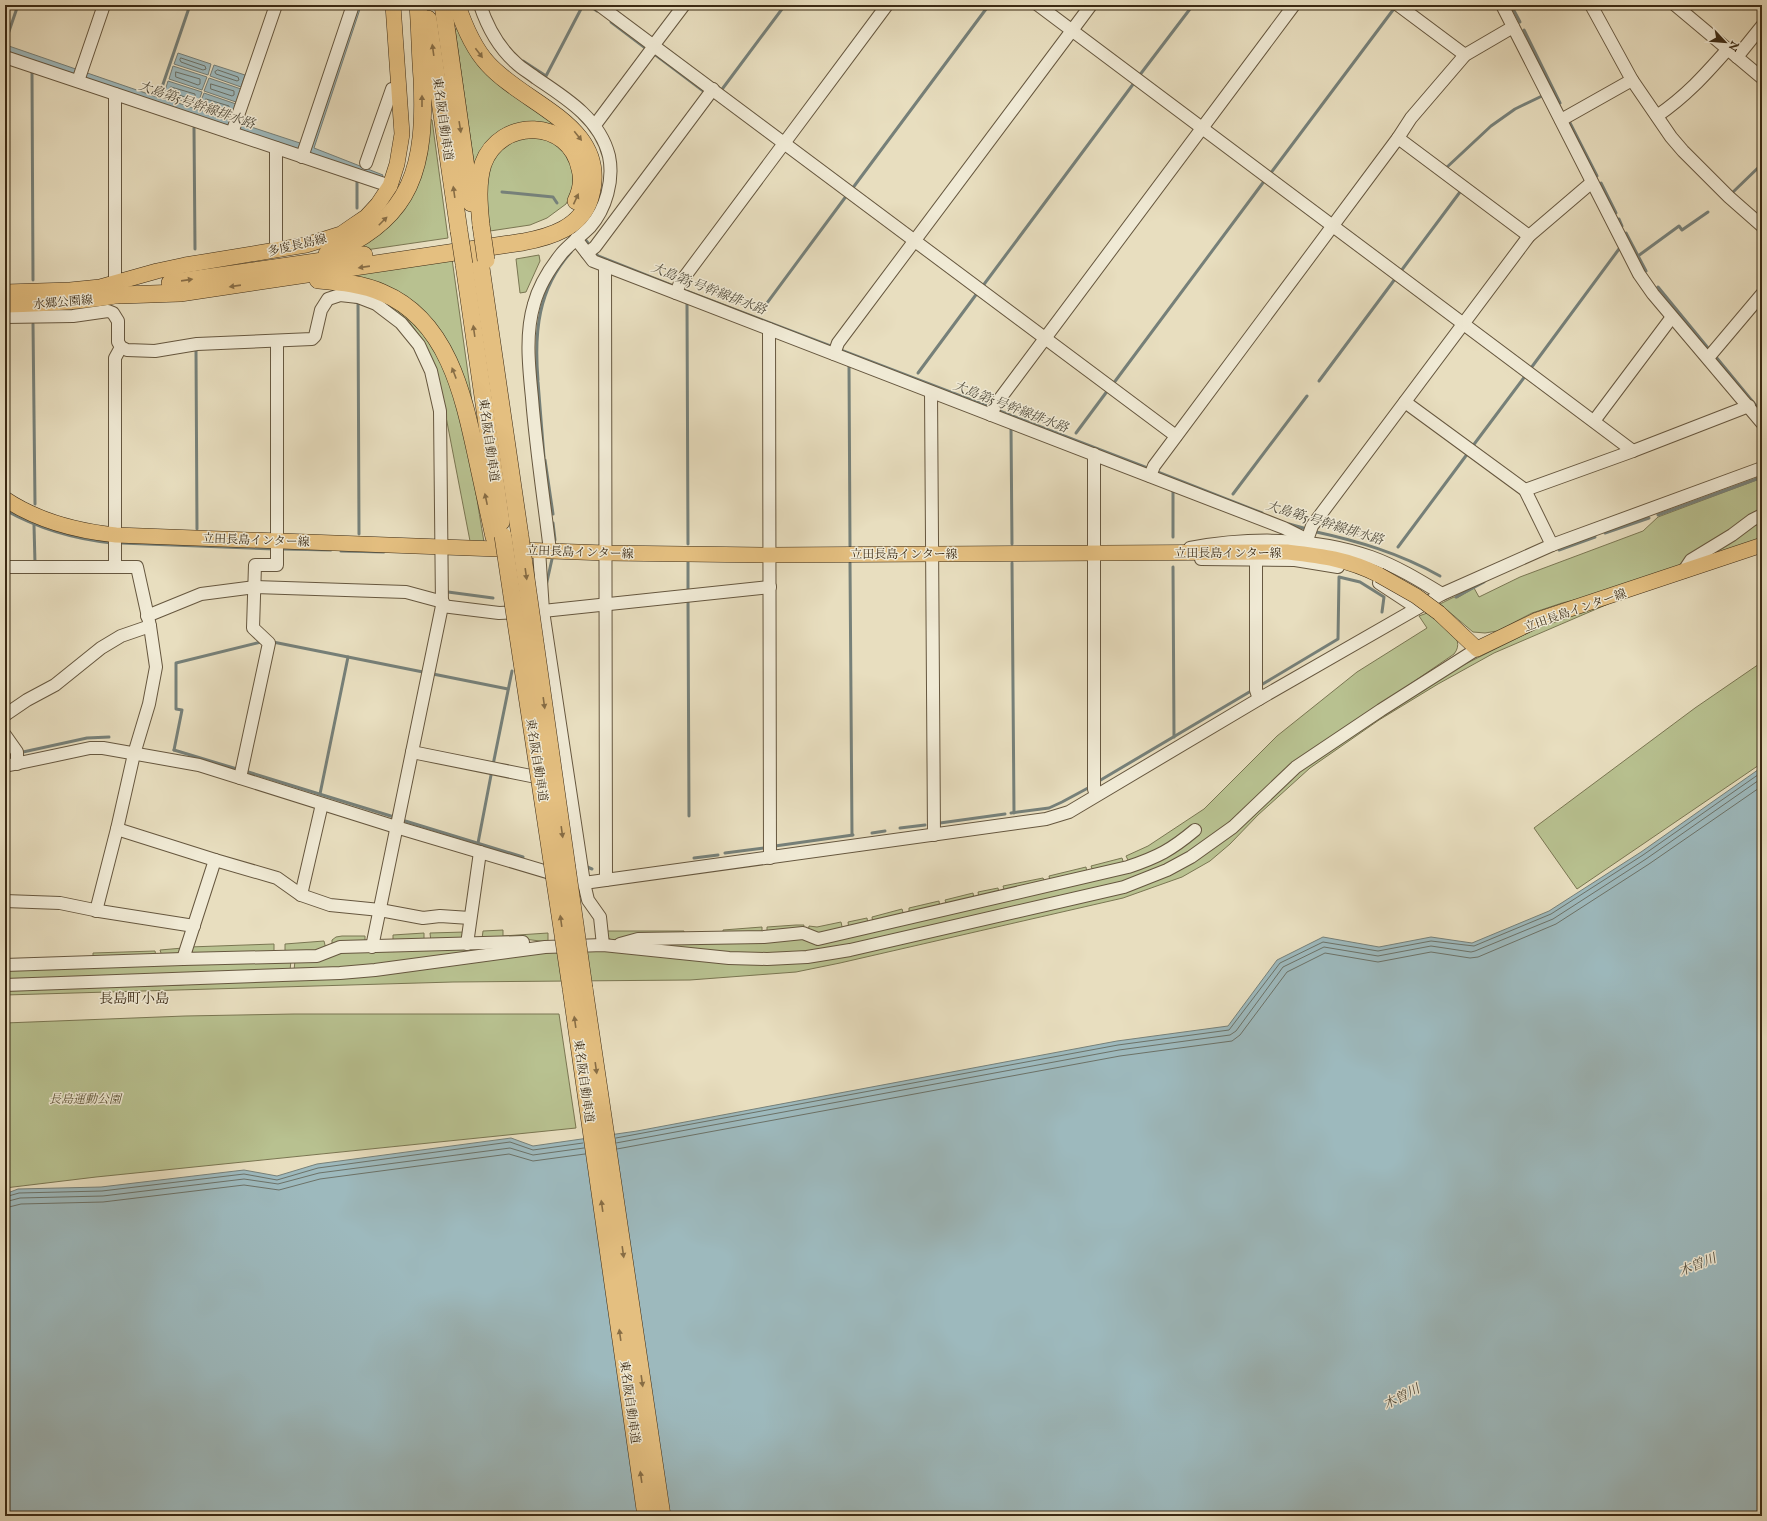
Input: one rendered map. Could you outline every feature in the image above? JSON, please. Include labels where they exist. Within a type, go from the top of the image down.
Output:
[{"type":"highway","name":"東名阪自動車道","points":[[433,6],[477,262],[505,409],[507,444],[520,536],[662,1516]]},
{"type":"highway","points":[[286,272],[338,250],[368,234],[382,222],[405,194],[417,164],[433,6]]},
{"type":"highway","points":[[118,289],[175,282],[286,272],[538,240],[552,236],[576,221],[583,212],[591,195],[594,174],[592,161],[586,147],[576,133],[564,121],[516,89],[501,77],[475,48],[433,6]]},
{"type":"highway","points":[[286,272],[511,234],[550,224],[568,212],[579,195],[581,186],[579,164],[570,146],[555,134],[539,130],[515,132],[500,141],[488,154],[481,174],[479,204],[472,227],[477,262]]},
{"type":"highway","name":"東名阪自動車道","points":[[477,262],[499,537],[521,659],[551,850],[646,1516]]},
{"type":"highway","points":[[286,272],[366,286],[383,292],[411,310],[433,334],[452,366],[463,400],[499,537]]},
{"type":"main road","name":"多度長島線","points":[[5,292],[118,289],[157,271],[317,242],[341,234],[366,217],[378,204],[390,186],[398,164],[402,134],[393,5]]},
{"type":"main road","name":"水郷公園線","points":[[5,306],[89,300],[118,289]]},
{"type":"main road","name":"立田長島インター線","points":[[5,499],[43,519],[66,527],[116,535],[606,553],[769,555],[1287,552],[1327,556],[1351,563],[1379,575],[1416,596],[1439,613],[1477,649],[1537,620],[1762,545]]},
{"type":"street","points":[[80,76],[104,5]]},
{"type":"street","points":[[234,128],[276,5]]},
{"type":"street","points":[[303,152],[353,5]]},
{"type":"street","points":[[480,5],[492,33],[516,64],[573,104],[595,125],[604,142],[609,157],[610,174],[608,190],[598,216],[591,225],[564,251],[545,278],[534,304],[530,323],[529,366],[544,551],[543,611],[584,883],[588,900],[600,917],[608,945]]},
{"type":"street","points":[[599,5],[652,49],[710,93],[784,143],[1176,436]]},
{"type":"street","points":[[595,125],[684,5]]},
{"type":"street","points":[[678,289],[887,5]]},
{"type":"street","points":[[1038,5],[1633,451]]},
{"type":"street","points":[[836,350],[915,241],[1091,5]]},
{"type":"street","points":[[993,411],[1045,338],[1294,5]]},
{"type":"street","points":[[1398,5],[1465,55]]},
{"type":"street","points":[[1502,5],[1561,120],[1591,183],[1639,274],[1672,317],[1762,423]]},
{"type":"street","points":[[1591,5],[1632,80],[1683,151],[1762,226]]},
{"type":"street","points":[[1675,5],[1762,78]]},
{"type":"street","points":[[1657,116],[1679,101],[1762,26]]},
{"type":"street","points":[[1151,472],[1176,436],[1398,138],[1411,118],[1465,55],[1513,27]]},
{"type":"street","points":[[5,57],[80,76],[115,94],[234,128],[276,148],[303,152],[390,186]]},
{"type":"street","points":[[1561,120],[1632,80]]},
{"type":"street","points":[[366,163],[392,89],[399,88]]},
{"type":"street","points":[[590,251],[710,93]]},
{"type":"street","points":[[115,94],[118,289]]},
{"type":"street","points":[[1398,138],[1529,236]]},
{"type":"street","points":[[276,148],[276,250]]},
{"type":"street","points":[[1161,553],[1209,544],[1266,541],[1308,536],[1463,323],[1529,236],[1591,183]]},
{"type":"street","points":[[576,239],[590,251],[593,261],[604,266],[678,289],[769,329],[836,350],[931,392],[993,411],[1094,454],[1151,472],[1284,528],[1308,536],[1331,547],[1371,557],[1396,568],[1442,594]]},
{"type":"street","points":[[604,266],[606,880]]},
{"type":"street","points":[[1708,358],[1762,294]]},
{"type":"street","points":[[5,317],[73,316],[108,311],[116,316],[118,321],[118,342],[121,348],[127,350],[155,351],[197,344],[312,339],[315,336],[321,310],[328,299],[340,295],[358,296],[376,304],[390,314],[410,333],[426,357],[436,390],[440,412],[443,604],[372,947]]},
{"type":"street","points":[[1594,421],[1672,317]]},
{"type":"street","points":[[769,329],[770,858]]},
{"type":"street","points":[[240,778],[269,643],[253,628],[255,565],[277,564],[277,341]]},
{"type":"street","points":[[115,566],[115,358],[121,348]]},
{"type":"street","points":[[931,392],[934,835]]},
{"type":"street","points":[[1405,402],[1525,490],[1552,545]]},
{"type":"street","points":[[1525,490],[1633,451],[1749,406]]},
{"type":"street","points":[[1094,454],[1094,789],[1096,796]]},
{"type":"street","points":[[5,766],[90,748],[103,748],[199,765],[396,827],[584,883],[1046,820],[1069,812],[1259,699],[1442,594],[1552,545],[1762,468]]},
{"type":"street","points":[[1683,572],[1691,560],[1762,515]]},
{"type":"street","points":[[1161,553],[1175,557],[1294,560],[1338,566],[1363,575],[1388,588],[1417,608]]},
{"type":"street","points":[[1256,560],[1256,690],[1259,699]]},
{"type":"street","points":[[5,567],[137,567],[149,621],[156,667],[149,704],[134,754],[96,911]]},
{"type":"street","points":[[5,715],[27,700],[55,685],[101,648],[201,594],[255,587],[406,592],[443,604],[499,613],[606,606],[770,587]]},
{"type":"street","points":[[5,984],[340,973],[375,970],[545,947],[608,945],[691,955],[767,959],[807,957],[850,950],[1124,887],[1191,858],[1233,827],[1296,767],[1381,710],[1477,649]]},
{"type":"street","points":[[5,735],[17,752],[17,764]]},
{"type":"street","points":[[412,752],[568,783]]},
{"type":"street","points":[[301,896],[322,804]]},
{"type":"street","points":[[117,829],[277,878],[301,896],[330,905],[380,910],[423,918],[440,916],[470,918]]},
{"type":"street","points":[[608,945],[638,939],[764,937],[803,933],[818,938],[1128,867],[1155,858],[1174,847],[1195,830]]},
{"type":"street","points":[[467,944],[480,852]]},
{"type":"street","points":[[183,959],[215,860]]},
{"type":"street","points":[[5,901],[60,903],[96,911],[194,926]]},
{"type":"street","points":[[5,965],[317,956],[340,947],[524,942],[545,947]]},
{"type":"green space","points":[[455,29],[460,29],[560,125],[556,129],[542,124],[527,122],[508,127],[475,171]]},
{"type":"green space","points":[[428,118],[432,120],[448,238],[352,252],[396,215]]},
{"type":"green space","points":[[521,135],[558,142],[573,161],[573,190],[566,204],[547,218],[530,225],[490,231],[486,189],[489,168],[498,150]]},
{"type":"green space","points":[[539,255],[540,261],[526,292],[520,293],[516,259]]},
{"type":"green space","points":[[452,259],[478,445],[443,339],[340,274]]},
{"type":"green space","points":[[382,303],[403,311],[424,334],[439,359],[451,388],[461,420],[484,542],[470,541],[441,391],[421,338],[408,320]]},
{"type":"green space","points":[[1762,478],[1762,512],[1692,555],[1677,567],[1606,592],[1562,603],[1532,613],[1497,631],[1485,633],[1473,632],[1440,604],[1454,597],[1457,598],[1474,588],[1479,597],[1520,577],[1643,531],[1658,517]]},
{"type":"green space","points":[[1762,517],[1762,538],[1697,560]]},
{"type":"green space","points":[[1615,601],[1494,653],[1438,684],[1379,720],[1310,768],[1210,861],[1182,877],[1123,898],[796,972],[690,980],[453,982],[5,995],[5,990],[180,985],[541,952],[608,949],[642,954],[853,955],[1191,863],[1233,833],[1299,771],[1457,668],[1544,625]]},
{"type":"green space","points":[[1427,613],[1445,625],[1455,636],[1457,648],[1454,654],[1294,764],[1233,821],[1189,854],[1137,878],[849,945],[799,952],[753,954],[635,944],[801,937],[1131,870],[1173,844],[1130,864],[1126,856],[1148,846],[1204,809],[1277,736],[1357,672],[1427,628],[1419,616]]},
{"type":"green space","points":[[1762,662],[1762,763],[1577,889],[1534,828],[1695,708]]},
{"type":"green space","points":[[1122,858],[1124,864],[1093,871],[1091,866]]},
{"type":"green space","points":[[1086,867],[1087,873],[1050,881],[1049,876]]},
{"type":"green space","points":[[1043,878],[1045,882],[1005,893],[1003,886]]},
{"type":"green space","points":[[998,888],[999,893],[979,898],[978,892]]},
{"type":"green space","points":[[973,893],[974,899],[947,905],[945,900]]},
{"type":"green space","points":[[939,901],[940,908],[909,915],[909,908]]},
{"type":"green space","points":[[902,909],[904,916],[873,924],[872,917]]},
{"type":"green space","points":[[867,918],[868,924],[849,930],[848,922]]},
{"type":"green space","points":[[841,922],[843,931],[818,936],[808,933],[809,926],[817,927]]},
{"type":"green space","points":[[804,925],[803,930],[767,933],[767,927]]},
{"type":"green space","points":[[762,927],[762,933],[723,936],[723,930]]},
{"type":"green space","points":[[503,930],[503,936],[548,933],[548,942],[524,939],[482,939],[483,931]]},
{"type":"green space","points":[[607,931],[684,931],[684,937],[613,941],[607,937]]},
{"type":"green space","points":[[465,932],[461,941],[431,942],[430,933]]},
{"type":"green space","points":[[424,933],[424,942],[393,943],[393,935]]},
{"type":"green space","points":[[365,936],[365,943],[332,947],[332,940],[336,937]]},
{"type":"green space","points":[[324,941],[326,949],[313,953],[285,954],[285,944]]},
{"type":"green space","points":[[274,944],[274,954],[191,956],[189,947]]},
{"type":"green space","points":[[515,946],[375,966],[294,971],[295,960],[340,950]]},
{"type":"green space","points":[[183,948],[182,953],[162,956],[160,950]]},
{"type":"green space","points":[[155,951],[156,956],[93,959],[93,953]]},
{"type":"green space","points":[[291,960],[290,971],[5,980],[5,968]]},
{"type":"green space","name":"長島運動公園","points":[[294,1014],[559,1014],[576,1128],[96,1177],[5,1188],[5,1023],[185,1016]]},
{"type":"water","points":[[359,5],[361,6],[314,148],[383,175],[381,179],[5,53],[5,43],[6,45],[157,97],[160,96],[309,146]]},
{"type":"water","points":[[178,53],[211,64],[208,75],[174,64]]},
{"type":"water","points":[[214,65],[245,75],[241,87],[210,76]]},
{"type":"water","points":[[173,66],[207,77],[202,90],[169,79]]},
{"type":"water","points":[[209,78],[241,89],[236,102],[204,91]]},
{"type":"water","points":[[168,81],[202,92],[197,106],[164,94]]},
{"type":"water","points":[[204,93],[236,104],[231,117],[199,106]]},
{"type":"water","name":"木曽川","points":[[1762,767],[1762,1516],[5,1516],[5,1194],[18,1189],[101,1187],[244,1170],[277,1176],[317,1164],[511,1138],[533,1146],[637,1131],[1117,1041],[1228,1026],[1277,960],[1323,937],[1379,947],[1431,937],[1472,943],[1549,911],[1641,852]]},
{"type":"waterway","points":[[6,40],[18,5]]},
{"type":"waterway","points":[[160,93],[190,5]]},
{"type":"waterway","points":[[589,5],[597,11]]},
{"type":"waterway","points":[[720,92],[785,5]]},
{"type":"waterway","points":[[852,189],[989,5]]},
{"type":"waterway","points":[[1139,76],[1193,5]]},
{"type":"waterway","points":[[1511,5],[1520,22]]},
{"type":"waterway","points":[[523,61],[546,76],[582,7]]},
{"type":"waterway","points":[[1270,174],[1393,10]]},
{"type":"waterway","points":[[611,22],[648,50]]},
{"type":"waterway","points":[[1524,30],[1560,103]]},
{"type":"waterway","points":[[653,53],[706,93]]},
{"type":"waterway","points":[[32,72],[33,280]]},
{"type":"waterway","points":[[982,287],[1134,83]]},
{"type":"waterway","points":[[1447,168],[1491,126],[1515,109],[1542,96]]},
{"type":"waterway","points":[[1569,121],[1597,176]]},
{"type":"waterway","points":[[194,128],[195,249]]},
{"type":"waterway","points":[[1732,193],[1762,164]]},
{"type":"waterway","points":[[1113,384],[1265,180]]},
{"type":"waterway","points":[[357,181],[357,208]]},
{"type":"waterway","points":[[1601,183],[1616,213]]},
{"type":"waterway","name":"大島第5号幹線排水路","points":[[502,192],[553,197],[557,203]]},
{"type":"waterway","points":[[1401,271],[1460,192]]},
{"type":"waterway","points":[[761,311],[847,195]]},
{"type":"waterway","points":[[1638,256],[1679,226],[1682,230],[1708,212]]},
{"type":"waterway","points":[[1619,219],[1622,226]]},
{"type":"waterway","points":[[1626,233],[1646,271]]},
{"type":"waterway","name":"大島第5号幹線排水路","points":[[584,238],[591,247]]},
{"type":"waterway","points":[[1531,368],[1619,249]]},
{"type":"waterway","name":"大島第5号幹線排水路","points":[[594,251],[598,256],[676,287]]},
{"type":"waterway","points":[[538,380],[538,328],[545,296],[551,281],[571,252]]},
{"type":"waterway","points":[[1319,381],[1395,279]]},
{"type":"waterway","points":[[1658,287],[1708,348]]},
{"type":"waterway","name":"大島第5号幹線排水路","points":[[681,289],[833,347]]},
{"type":"waterway","points":[[918,373],[978,292]]},
{"type":"waterway","points":[[355,302],[358,302],[359,534]]},
{"type":"waterway","points":[[687,303],[688,544]]},
{"type":"waterway","points":[[33,324],[35,504]]},
{"type":"waterway","name":"大島第5号幹線排水路","points":[[838,349],[992,408]]},
{"type":"waterway","points":[[196,350],[197,529]]},
{"type":"waterway","points":[[1716,357],[1762,413]]},
{"type":"waterway","points":[[849,365],[850,546]]},
{"type":"waterway","points":[[1472,447],[1526,375]]},
{"type":"waterway","points":[[538,382],[544,457]]},
{"type":"waterway","points":[[1076,433],[1108,390]]},
{"type":"waterway","points":[[1233,494],[1307,396]]},
{"type":"waterway","name":"大島第5号幹線排水路","points":[[997,410],[1150,469]]},
{"type":"waterway","points":[[1011,426],[1012,544]]},
{"type":"waterway","points":[[1398,547],[1468,453]]},
{"type":"waterway","points":[[545,460],[553,514]]},
{"type":"waterway","name":"大島第5号幹線排水路","points":[[1155,471],[1262,513]]},
{"type":"waterway","points":[[1658,515],[1762,477]]},
{"type":"waterway","points":[[1173,489],[1173,537]]},
{"type":"waterway","points":[[5,510],[44,528],[70,536],[112,543]]},
{"type":"waterway","points":[[1605,533],[1649,518]]},
{"type":"waterway","points":[[553,523],[555,540]]},
{"type":"waterway","name":"大島第5号幹線排水路","points":[[1289,524],[1307,529]]},
{"type":"waterway","points":[[34,525],[35,563]]},
{"type":"waterway","name":"大島第5号幹線排水路","points":[[1312,531],[1346,539],[1394,554],[1440,576]]},
{"type":"waterway","points":[[1559,550],[1595,537]]},
{"type":"waterway","points":[[121,543],[274,549]]},
{"type":"waterway","points":[[283,549],[331,550]]},
{"type":"waterway","points":[[341,551],[384,552]]},
{"type":"waterway","points":[[546,586],[552,559]]},
{"type":"waterway","points":[[688,562],[688,593]]},
{"type":"waterway","points":[[850,563],[852,835]]},
{"type":"waterway","points":[[1012,563],[1014,813]]},
{"type":"waterway","points":[[1173,567],[1174,737]]},
{"type":"waterway","points":[[1261,685],[1338,639],[1339,577],[1360,582],[1384,597],[1382,612]]},
{"type":"waterway","points":[[1456,597],[1484,582]]},
{"type":"waterway","points":[[448,592],[493,598]]},
{"type":"waterway","points":[[688,600],[689,816]]},
{"type":"waterway","points":[[174,750],[182,710],[176,709],[176,663],[261,642]]},
{"type":"waterway","points":[[273,642],[423,672]]},
{"type":"waterway","points":[[320,794],[348,657]]},
{"type":"waterway","points":[[493,765],[512,671]]},
{"type":"waterway","points":[[433,674],[508,689]]},
{"type":"waterway","points":[[1099,781],[1251,691]]},
{"type":"waterway","points":[[23,752],[87,738],[109,737]]},
{"type":"waterway","points":[[174,750],[237,769]]},
{"type":"waterway","points":[[5,756],[11,755]]},
{"type":"waterway","points":[[478,843],[492,770]]},
{"type":"waterway","points":[[245,771],[394,817]]},
{"type":"waterway","points":[[1011,813],[1049,808],[1088,788]]},
{"type":"waterway","points":[[940,823],[1005,814]]},
{"type":"waterway","points":[[402,820],[523,857]]},
{"type":"waterway","points":[[900,828],[925,825]]},
{"type":"waterway","points":[[872,833],[885,831]]},
{"type":"waterway","points":[[775,846],[853,835]]},
{"type":"waterway","points":[[725,853],[764,848]]},
{"type":"waterway","points":[[694,858],[718,855]]},
{"type":"waterway","points":[[585,866],[592,869]]},
{"type":"district","name":"長島町小島","points":[[134,998]]}]
